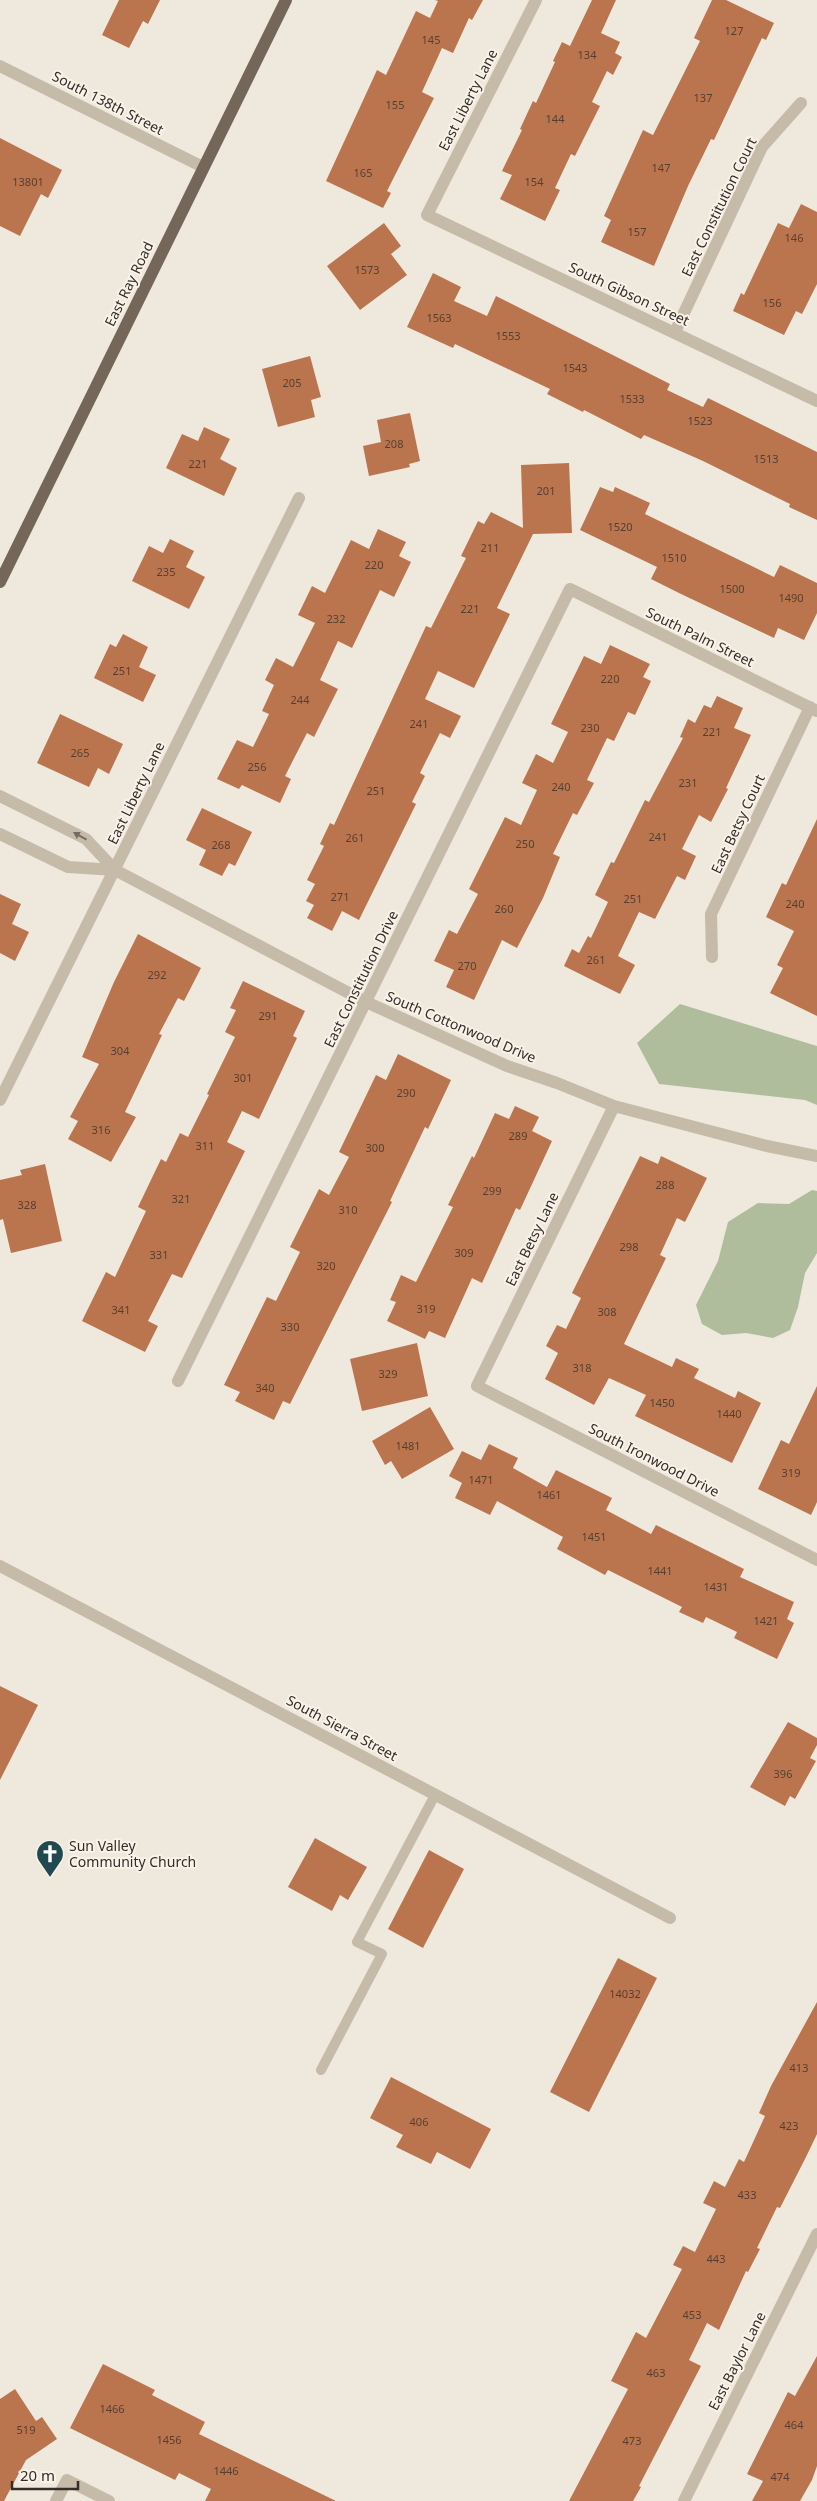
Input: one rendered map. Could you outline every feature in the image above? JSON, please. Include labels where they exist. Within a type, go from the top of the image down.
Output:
[{"type":"main road","name":"East Ray Road","points":[[0,582],[286,0]]},
{"type":"street","name":"East Liberty Lane","points":[[427,214],[536,0]]},
{"type":"street","name":"South 138th Street","points":[[0,66],[204,167]]},
{"type":"street","name":"East Constitution Court","points":[[675,332],[762,147],[801,103]]},
{"type":"street","name":"South Gibson Street","points":[[427,214],[817,401]]},
{"type":"street","name":"East Liberty Lane","points":[[0,1100],[299,498]]},
{"type":"street","name":"South Palm Street","points":[[570,589],[813,709]]},
{"type":"street","name":"East Constitution Drive","points":[[178,1382],[570,589]]},
{"type":"street","name":"East Betsy Court","points":[[712,957],[711,914],[813,709]]},
{"type":"street","name":"South Cottonwood Drive","points":[[0,796],[86,839],[115,870],[366,1002],[507,1066],[557,1083],[614,1106],[767,1146],[817,1156]]},
{"type":"street","name":"South Cottonwood Drive","points":[[0,834],[68,867],[115,870]]},
{"type":"street","name":"East Betsy Lane","points":[[477,1386],[614,1106]]},
{"type":"street","name":"South Ironwood Drive","points":[[477,1386],[817,1560]]},
{"type":"street","name":"South Sierra Street","points":[[0,1566],[670,1918]]},
{"type":"street","name":"East Baylor Lane","points":[[684,2501],[817,2234]]},
{"type":"street","points":[[56,2501],[67,2480],[109,2501]]},
{"type":"lane","points":[[321,2070],[382,1954],[357,1942],[436,1795]]},
{"type":"green space","points":[[680,1004],[817,1046],[817,1105],[805,1100],[659,1084],[637,1043]]},
{"type":"green space","points":[[812,1190],[817,1191],[817,1253],[805,1273],[798,1307],[790,1330],[773,1338],[746,1333],[722,1335],[702,1324],[696,1305],[718,1261],[728,1222],[758,1203],[789,1204]]},
{"type":"building","points":[[119,0],[160,0],[148,24],[143,21],[129,48],[102,35]]},
{"type":"building","points":[[435,0],[483,0],[472,20],[469,18],[453,53],[442,48],[422,92],[434,98],[387,191],[391,193],[383,208],[326,181],[377,70],[386,75],[416,11],[430,18],[438,1]]},
{"type":"building","points":[[592,0],[616,0],[601,33],[620,42],[615,53],[622,57],[613,75],[607,71],[592,102],[600,106],[575,156],[571,154],[555,188],[560,190],[545,221],[500,199],[512,175],[502,171],[522,130],[520,129],[533,101],[536,103],[562,42],[570,46]]},
{"type":"building","points":[[712,0],[726,0],[774,23],[766,40],[762,38],[714,140],[711,139],[688,186],[654,266],[601,242],[611,220],[604,216],[643,130],[653,135],[700,41],[694,38]]},
{"type":"building","points":[[0,138],[62,170],[48,198],[41,194],[20,236],[0,226]]},
{"type":"building","points":[[801,204],[817,212],[817,284],[802,314],[796,311],[784,335],[733,311],[741,293],[744,295],[778,223],[789,228]]},
{"type":"building","points":[[384,223],[401,246],[391,254],[407,275],[360,310],[327,266]]},
{"type":"building","points":[[433,273],[461,287],[454,301],[487,316],[496,296],[670,384],[667,390],[703,407],[708,398],[817,452],[817,520],[789,507],[790,504],[703,461],[644,435],[641,439],[584,410],[583,412],[547,394],[550,389],[455,344],[453,348],[407,327]]},
{"type":"building","points":[[310,356],[321,397],[311,400],[315,417],[278,427],[262,369]]},
{"type":"building","points":[[410,413],[420,461],[409,464],[410,467],[369,476],[363,446],[381,442],[377,420]]},
{"type":"building","points":[[204,427],[230,439],[220,459],[237,468],[224,496],[166,468],[182,434],[198,441]]},
{"type":"building","points":[[569,463],[572,533],[533,534],[497,608],[510,614],[474,688],[438,671],[425,699],[461,716],[450,738],[440,733],[420,773],[425,776],[412,802],[416,804],[359,920],[342,911],[332,931],[307,918],[314,905],[306,901],[315,884],[307,880],[324,846],[320,844],[330,823],[334,825],[426,626],[431,628],[466,558],[461,556],[478,521],[484,524],[491,512],[523,528],[521,465]]},
{"type":"building","points":[[600,487],[613,492],[615,487],[650,503],[645,514],[774,577],[780,565],[817,583],[817,613],[804,640],[778,628],[774,638],[681,594],[651,579],[657,567],[580,530]]},
{"type":"building","points":[[378,529],[406,542],[399,556],[411,562],[394,597],[380,590],[352,648],[338,641],[320,680],[338,689],[314,737],[307,733],[285,776],[291,779],[280,803],[242,785],[239,789],[217,779],[237,740],[253,747],[269,714],[262,711],[274,685],[265,680],[276,658],[293,667],[315,623],[298,615],[312,586],[325,593],[351,540],[369,549]]},
{"type":"building","points":[[170,539],[194,551],[186,567],[205,577],[189,609],[132,581],[149,546],[163,553]]},
{"type":"building","points":[[123,634],[148,647],[139,667],[156,675],[143,702],[94,678],[110,644],[116,647]]},
{"type":"building","points":[[610,645],[650,664],[643,677],[651,681],[635,715],[628,712],[614,741],[607,738],[587,780],[594,783],[577,815],[573,813],[553,854],[560,857],[543,898],[517,948],[502,940],[474,1000],[446,987],[454,970],[434,961],[449,930],[457,934],[478,894],[469,889],[505,817],[521,825],[537,790],[522,783],[536,754],[553,763],[568,732],[551,724],[584,656],[601,664]]},
{"type":"building","points":[[717,696],[743,708],[734,728],[751,735],[726,788],[728,789],[711,822],[699,815],[682,849],[696,856],[685,880],[677,876],[655,919],[639,912],[618,956],[635,965],[620,994],[564,966],[572,949],[579,953],[588,936],[591,938],[608,902],[595,895],[611,862],[614,863],[645,800],[649,802],[683,738],[680,737],[688,719],[695,723],[704,705],[711,708]]},
{"type":"building","points":[[60,714],[123,744],[109,774],[98,768],[89,787],[37,763]]},
{"type":"building","points":[[202,808],[252,832],[235,866],[229,863],[222,876],[199,865],[206,850],[186,840]]},
{"type":"building","points":[[817,819],[817,1016],[770,993],[783,968],[777,965],[794,931],[766,917],[782,883],[786,885]]},
{"type":"building","points":[[0,894],[21,904],[12,924],[29,932],[15,961],[0,953]]},
{"type":"building","points":[[138,934],[201,968],[184,1001],[178,998],[159,1034],[162,1035],[125,1112],[136,1117],[111,1162],[68,1139],[78,1121],[70,1117],[99,1064],[82,1057],[114,982]]},
{"type":"building","points":[[243,981],[305,1011],[293,1036],[297,1038],[259,1119],[242,1111],[227,1142],[245,1151],[182,1278],[172,1274],[148,1321],[158,1326],[145,1352],[82,1321],[106,1272],[115,1277],[146,1211],[138,1207],[161,1159],[166,1162],[180,1133],[188,1137],[209,1095],[207,1094],[235,1037],[225,1032],[236,1010],[230,1008]]},
{"type":"building","points":[[398,1054],[451,1080],[428,1129],[425,1127],[390,1201],[392,1202],[290,1404],[283,1401],[274,1420],[235,1401],[240,1392],[224,1385],[267,1297],[276,1301],[300,1252],[290,1247],[319,1189],[329,1195],[349,1157],[339,1152],[376,1075],[386,1080]]},
{"type":"building","points":[[515,1106],[539,1117],[532,1131],[552,1141],[520,1210],[516,1208],[482,1283],[472,1278],[445,1338],[429,1331],[425,1339],[387,1321],[396,1302],[390,1300],[401,1275],[416,1282],[453,1207],[448,1205],[472,1156],[474,1158],[495,1113],[509,1119]]},
{"type":"building","points":[[640,1156],[658,1164],[661,1156],[707,1178],[685,1222],[677,1218],[660,1255],[666,1258],[624,1344],[672,1367],[676,1358],[699,1369],[694,1378],[735,1398],[738,1391],[761,1403],[732,1463],[635,1416],[646,1395],[609,1378],[594,1405],[545,1379],[558,1353],[546,1346],[557,1325],[566,1329],[581,1298],[572,1293]]},
{"type":"building","points":[[45,1164],[62,1241],[11,1253],[3,1219],[0,1220],[0,1180],[22,1175],[20,1170]]},
{"type":"building","points":[[417,1343],[428,1396],[362,1411],[350,1359]]},
{"type":"building","points":[[817,1386],[817,1502],[811,1515],[758,1489],[781,1440],[789,1444]]},
{"type":"building","points":[[430,1407],[454,1449],[402,1479],[391,1461],[385,1465],[372,1441]]},
{"type":"building","points":[[489,1444],[518,1458],[513,1468],[547,1487],[556,1470],[612,1498],[606,1510],[651,1534],[656,1525],[744,1569],[740,1577],[794,1602],[787,1619],[794,1623],[777,1659],[734,1638],[737,1632],[706,1617],[703,1623],[679,1612],[682,1607],[608,1570],[605,1575],[557,1549],[563,1537],[497,1501],[490,1515],[455,1498],[462,1483],[449,1476],[462,1451],[481,1460]]},
{"type":"building","points":[[0,1686],[38,1705],[0,1780]]},
{"type":"building","points":[[788,1722],[817,1738],[817,1745],[810,1758],[816,1761],[795,1799],[790,1796],[785,1806],[750,1787]]},
{"type":"building","points":[[315,1838],[367,1867],[348,1900],[340,1895],[332,1911],[288,1887]]},
{"type":"building","points":[[429,1850],[464,1869],[423,1948],[388,1929]]},
{"type":"building","points":[[618,1958],[657,1978],[589,2112],[550,2092]]},
{"type":"building","points":[[817,2002],[817,2134],[806,2157],[780,2208],[777,2207],[757,2248],[760,2249],[748,2272],[746,2271],[719,2330],[707,2323],[689,2360],[701,2366],[633,2501],[569,2501],[628,2389],[611,2381],[636,2332],[646,2338],[682,2269],[673,2265],[683,2246],[695,2252],[716,2209],[703,2203],[714,2181],[725,2187],[739,2159],[744,2162],[765,2116],[759,2113],[771,2086]]},
{"type":"building","points":[[391,2077],[491,2129],[470,2169],[437,2152],[431,2164],[396,2147],[403,2135],[370,2118]]},
{"type":"building","points":[[817,2356],[817,2466],[812,2480],[800,2501],[752,2501],[763,2481],[747,2474],[788,2392],[795,2396]]},
{"type":"building","points":[[103,2364],[155,2390],[152,2395],[205,2422],[199,2434],[336,2501],[205,2501],[211,2489],[179,2473],[175,2480],[70,2428]]},
{"type":"building","points":[[15,2389],[36,2421],[42,2417],[57,2439],[26,2460],[4,2501],[0,2501],[0,2399]]},
{"type":"place","name":"Sun Valley Community Church","points":[[50,1878]]}]
